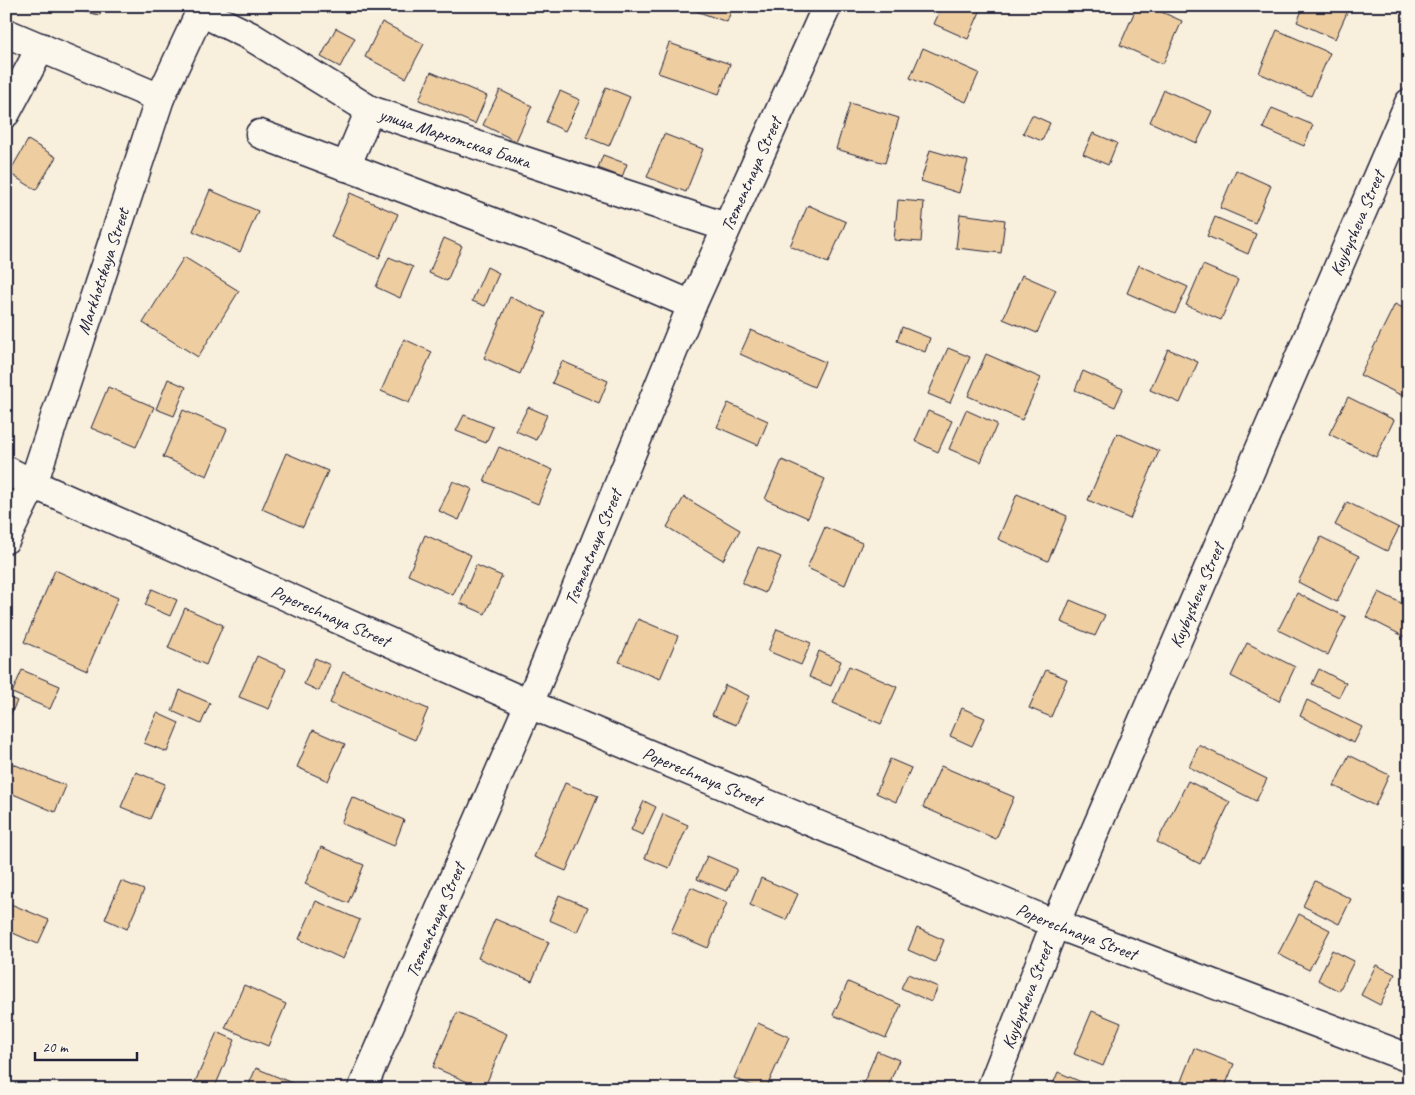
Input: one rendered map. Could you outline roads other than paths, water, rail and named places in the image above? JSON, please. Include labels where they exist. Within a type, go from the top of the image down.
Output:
[{"type":"street","name":"Tsementnaya Street","points":[[362,1089],[529,704],[692,304],[827,6]]},
{"type":"street","name":"улица Мархотская Балка","points":[[202,9],[250,36],[370,110],[726,227]]},
{"type":"street","name":"Markhotskaya Street","points":[[6,539],[33,484],[160,98],[202,9]]},
{"type":"street","points":[[6,33],[160,98]]},
{"type":"street","points":[[6,113],[41,47]]},
{"type":"street","name":"Kuybysheva Street","points":[[991,1089],[1055,924],[1409,103]]},
{"type":"street","points":[[346,167],[370,110]]},
{"type":"street","points":[[260,134],[548,243],[692,304]]},
{"type":"street","name":"Poperechnaya Street","points":[[6,470],[33,484],[529,704],[1055,924],[1409,1058]]}]
